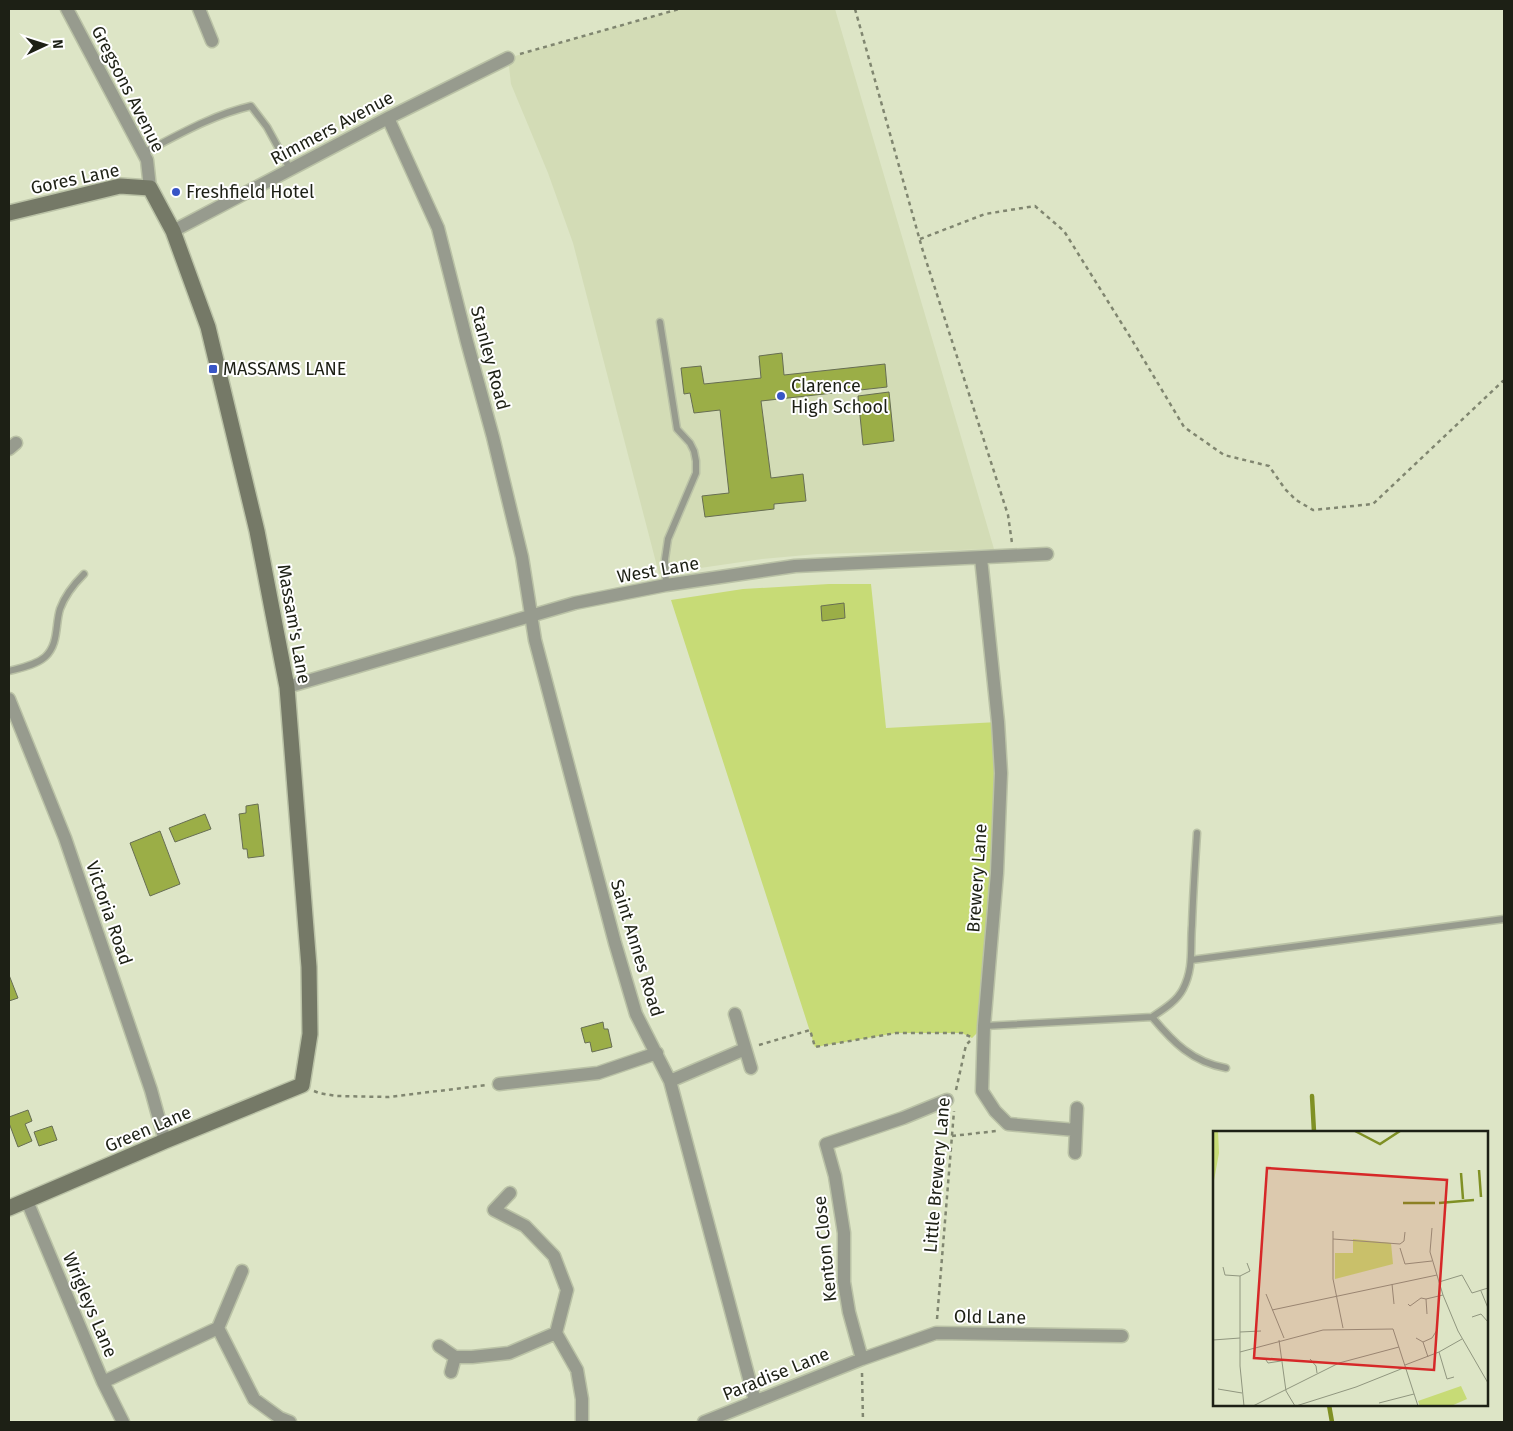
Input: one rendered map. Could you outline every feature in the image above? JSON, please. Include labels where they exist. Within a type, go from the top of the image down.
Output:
[{"type":"street","name":"Gregsons Avenue","points":[[67,9],[147,160],[150,188]]},
{"type":"street","points":[[199,9],[212,41]]},
{"type":"street","name":"Rimmers Avenue","points":[[173,231],[388,118],[508,58]]},
{"type":"street","name":"Stanley Road","points":[[388,118],[438,228],[493,437],[522,557],[532,615]]},
{"type":"street","name":"Gores Lane","points":[[9,213],[120,186],[150,188]]},
{"type":"street","name":"Massam's Lane","points":[[150,188],[173,231],[208,327],[257,531],[287,687],[309,967],[310,1034],[302,1085]]},
{"type":"street","name":"West Lane","points":[[287,687],[575,603],[666,585],[795,566],[932,558],[981,558],[1014,554],[1047,554]]},
{"type":"street","name":"Brewery Lane","points":[[981,558],[998,722],[1001,774],[997,873],[984,1026],[982,1091],[995,1112],[1008,1124]]},
{"type":"street","name":"Saint Annes Road","points":[[532,615],[535,640],[615,942],[636,1014],[670,1081],[755,1401]]},
{"type":"street","name":"Victoria Road","points":[[9,700],[65,838],[150,1090],[165,1141]]},
{"type":"street","points":[[735,1014],[750,1068]]},
{"type":"street","points":[[670,1081],[745,1049]]},
{"type":"street","points":[[499,1084],[598,1073],[657,1053]]},
{"type":"street","name":"Green Lane","points":[[10,1206],[27,1202],[165,1141],[302,1085]]},
{"type":"street","name":"Kenton Close","points":[[862,1359],[849,1312],[844,1282],[844,1233],[835,1176],[826,1144],[953,1100]]},
{"type":"street","points":[[1075,1153],[1077,1108]]},
{"type":"street","points":[[1008,1124],[1076,1130]]},
{"type":"street","points":[[510,1193],[494,1210],[525,1226],[554,1256],[567,1290],[556,1333],[577,1370],[582,1399],[582,1422]]},
{"type":"street","name":"Wrigleys Lane","points":[[27,1202],[103,1382],[123,1422]]},
{"type":"street","points":[[103,1382],[218,1328],[242,1271]]},
{"type":"street","points":[[218,1328],[254,1399],[280,1418],[290,1422]]},
{"type":"street","points":[[439,1346],[455,1357],[509,1353],[556,1333]]},
{"type":"street","name":"Old Lane","points":[[862,1359],[936,1333],[1122,1336]]},
{"type":"street","points":[[451,1372],[455,1357]]},
{"type":"street","name":"Paradise Lane","points":[[704,1422],[862,1359]]},
{"type":"lane","points":[[143,153],[195,126],[251,106],[266,127],[290,170]]},
{"type":"lane","points":[[660,322],[677,429],[690,443],[696,461],[696,473],[668,539],[665,559],[666,585]]},
{"type":"lane","points":[[9,672],[44,658],[54,643],[60,610],[74,584],[84,574]]},
{"type":"lane","points":[[984,1026],[1152,1017],[1169,1006],[1182,990],[1190,972],[1197,833]]},
{"type":"lane","points":[[1191,960],[1504,919]]},
{"type":"lane","points":[[1152,1017],[1176,1044],[1208,1064],[1226,1068]]},
{"type":"path","points":[[508,58],[679,9]]},
{"type":"path","points":[[856,9],[920,239],[1008,515],[1014,554]]},
{"type":"path","points":[[920,239],[985,214],[1035,206],[1064,231],[1184,427],[1224,455],[1269,466],[1296,500],[1312,510],[1373,504],[1502,381],[1504,382]]},
{"type":"path","name":"Little Brewery Lane","points":[[936,1333],[952,1136],[953,1100],[966,1045],[984,1026]]},
{"type":"path","points":[[745,1049],[810,1030],[815,1047],[896,1033],[962,1033],[972,1038]]},
{"type":"path","points":[[302,1085],[319,1093],[336,1096],[389,1096],[499,1084]]},
{"type":"path","points":[[952,1136],[1004,1130],[1008,1124]]},
{"type":"path","points":[[862,1359],[863,1422]]},
{"type":"shaded area","name":"Clarence High School","points":[[679,9],[835,9],[994,549],[817,554],[762,559],[659,574],[573,243],[548,173],[511,84],[508,58]]},
{"type":"green space","points":[[829,584],[871,584],[886,728],[998,722],[1001,773],[984,1026],[972,1038],[962,1033],[896,1033],[815,1047],[671,600],[743,589]]},
{"type":"building","points":[[782,353],[784,375],[885,364],[887,387],[761,401],[771,478],[803,474],[806,501],[774,504],[774,509],[705,517],[702,496],[729,493],[720,410],[694,413],[690,393],[684,394],[681,368],[701,366],[704,384],[761,378],[759,356]]},
{"type":"building","points":[[889,392],[894,441],[863,445],[858,396]]},
{"type":"building","points":[[844,603],[845,618],[822,621],[821,606]]},
{"type":"building","points":[[258,804],[264,856],[248,858],[247,849],[243,849],[239,814],[246,813],[246,806]]},
{"type":"building","points":[[205,814],[211,829],[175,842],[169,828]]},
{"type":"building","points":[[160,831],[180,884],[150,896],[130,843]]},
{"type":"building","points":[[9,975],[18,998],[9,1001]]},
{"type":"building","points":[[603,1022],[604,1029],[608,1029],[612,1047],[592,1052],[590,1042],[585,1043],[581,1028]]},
{"type":"building","points":[[28,1110],[32,1121],[25,1124],[32,1141],[18,1147],[9,1123],[9,1117]]},
{"type":"building","points":[[52,1126],[57,1140],[39,1146],[34,1132]]},
{"type":"waterway","points":[[1312,1096],[1314,1131]]},
{"type":"waterway","points":[[1329,1406],[1332,1422]]},
{"type":"place","name":"Freshfield Hotel","points":[[176,192]]},
{"type":"place","name":"MASSAMS LANE","points":[[213,369]]},
{"type":"place","name":"Clarence High School","points":[[781,396]]}]
